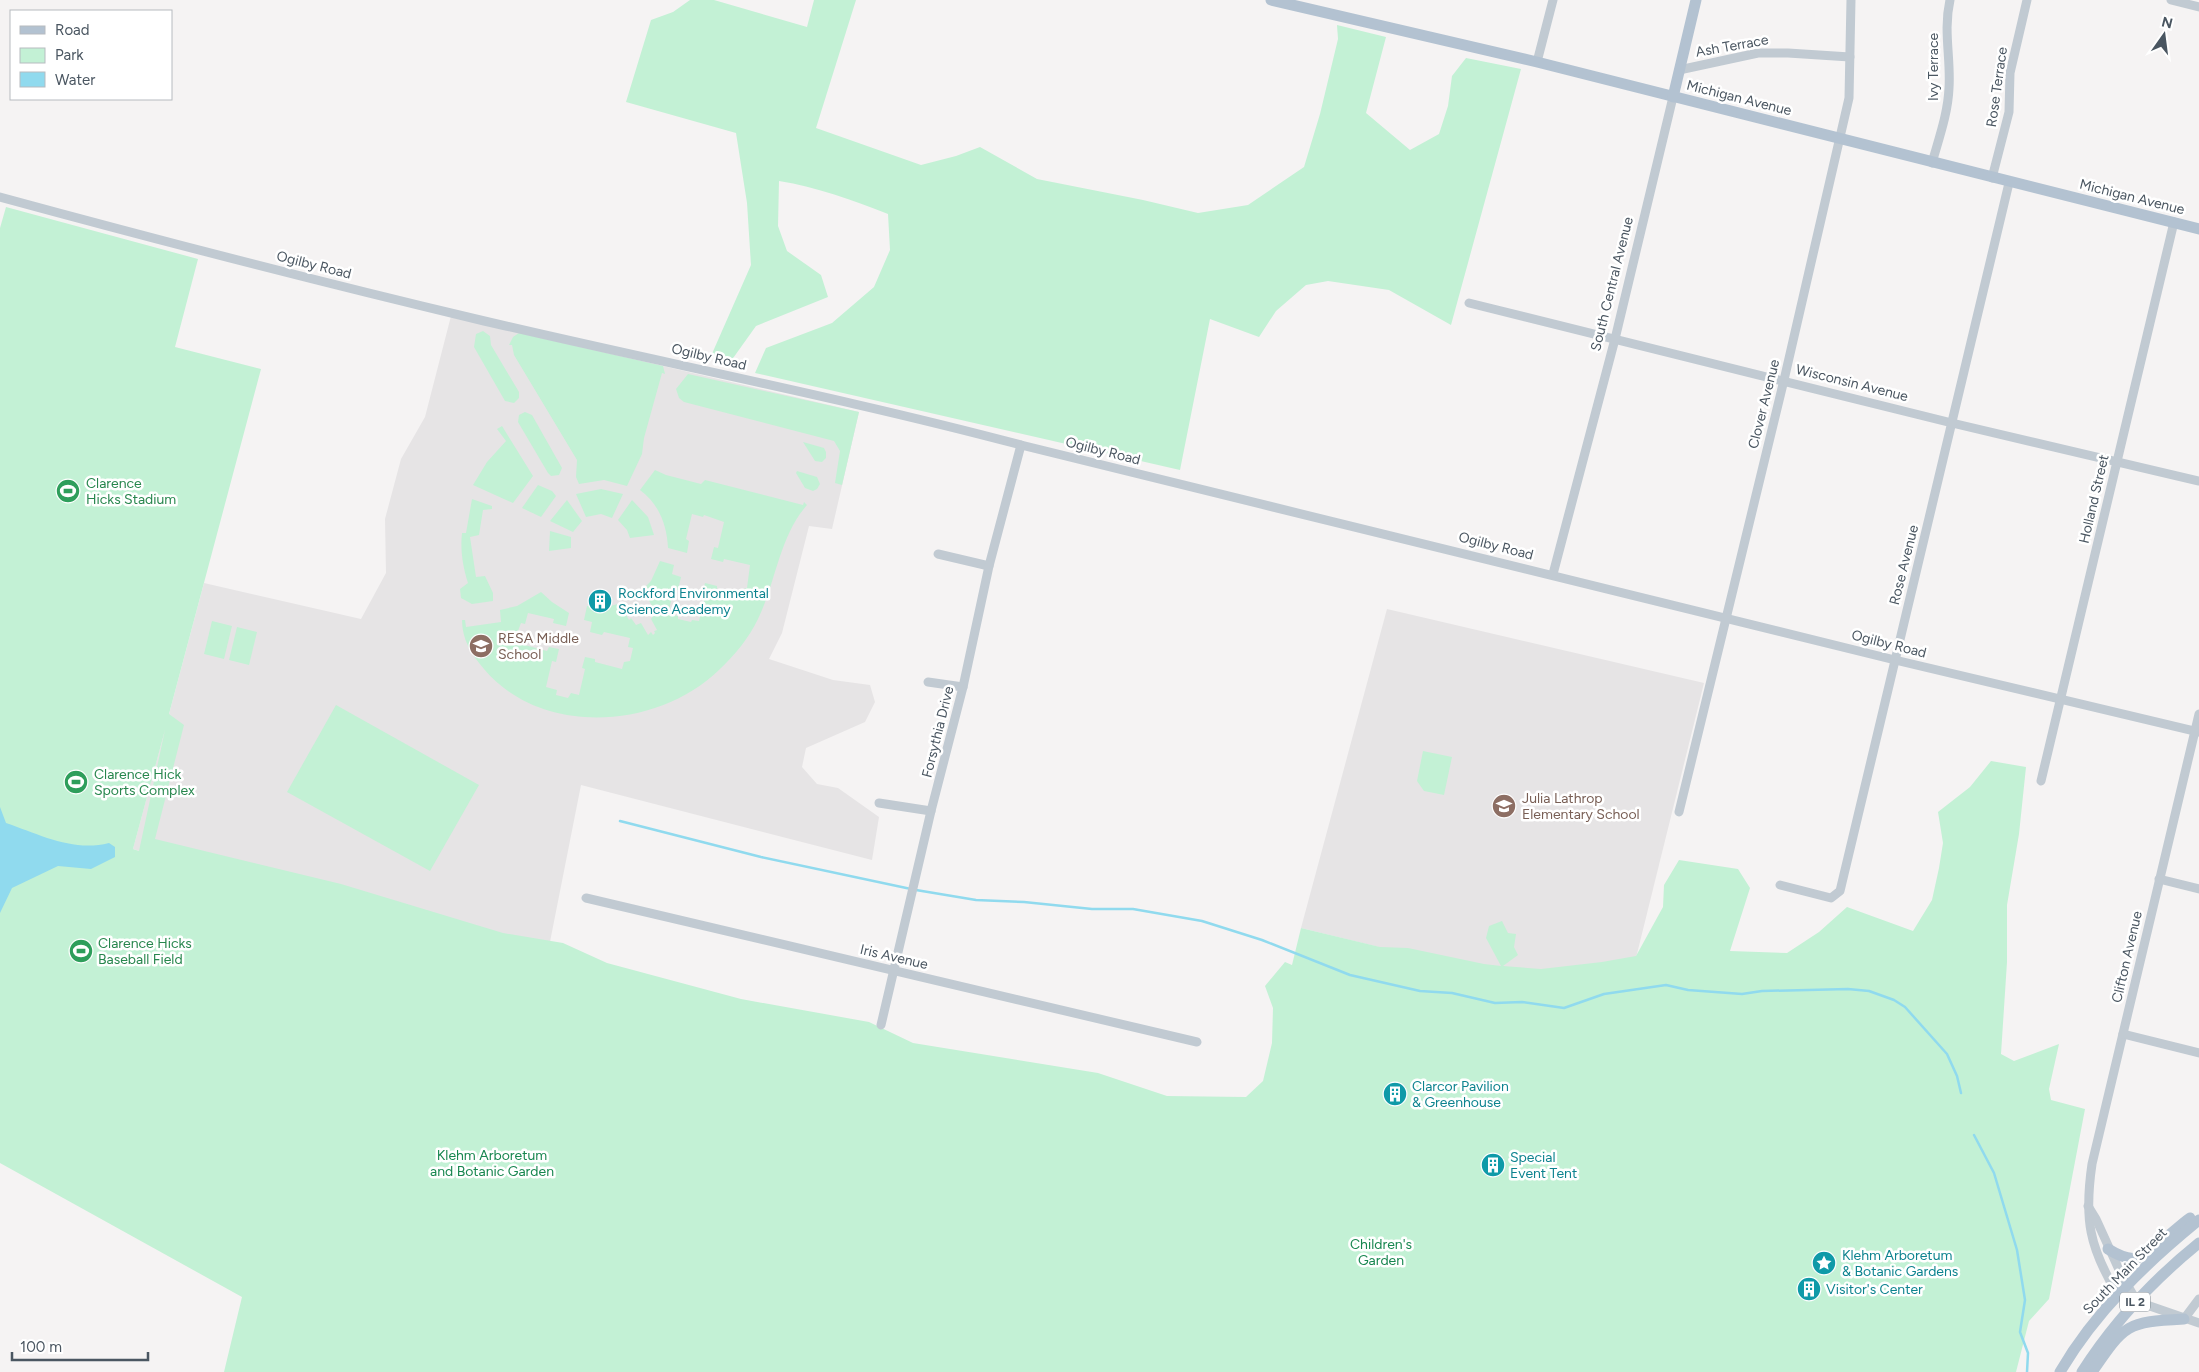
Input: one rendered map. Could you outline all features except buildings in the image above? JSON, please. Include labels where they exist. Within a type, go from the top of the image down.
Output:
[{"type":"main road","name":"Michigan Avenue","points":[[1271,0],[1538,62],[2009,183],[2199,229]]},
{"type":"main road","name":"South Central Avenue","points":[[1673,97],[1696,0]]},
{"type":"main road","points":[[2108,1249],[2129,1258],[2143,1256],[2175,1228],[2190,1218],[2199,1218]]},
{"type":"main road","name":"South Main Street","points":[[2060,1372],[2094,1323],[2118,1295],[2161,1251],[2199,1218]]},
{"type":"main road","name":"South Main Street","points":[[2082,1372],[2136,1300],[2199,1243]]},
{"type":"main road","points":[[2092,1372],[2124,1330],[2146,1321],[2184,1319]]},
{"type":"street","points":[[1538,62],[1553,0]]},
{"type":"street","name":"Clover Avenue","points":[[1679,812],[1784,380],[1838,139],[1849,98],[1851,0]]},
{"type":"street","name":"Ivy Terrace","points":[[1932,163],[1948,104],[1950,86],[1946,40],[1950,0]]},
{"type":"street","name":"Rose Terrace","points":[[1992,178],[2009,112],[2010,73],[2027,0]]},
{"type":"street","points":[[2170,0],[2199,7]]},
{"type":"street","name":"Ash Terrace","points":[[1679,70],[1758,53],[1850,57]]},
{"type":"street","name":"South Central Avenue","points":[[1552,574],[1615,339],[1673,97]]},
{"type":"street","name":"Rose Avenue","points":[[1780,885],[1831,898],[1840,891],[2009,183]]},
{"type":"street","name":"Ogilby Road","points":[[0,198],[276,270],[477,319],[918,418],[1895,660],[2197,731]]},
{"type":"street","name":"Holland Street","points":[[2041,781],[2174,222]]},
{"type":"street","name":"Wisconsin Avenue","points":[[1469,302],[1952,423],[2117,460],[2199,481]]},
{"type":"street","name":"Forsythia Drive","points":[[881,1025],[931,812],[964,687],[989,566],[1021,445]]},
{"type":"street","points":[[938,554],[989,566]]},
{"type":"street","points":[[928,682],[964,687]]},
{"type":"street","name":"Clifton Avenue","points":[[2118,1295],[2108,1279],[2089,1232],[2088,1206],[2092,1164],[2159,879],[2197,731],[2199,714]]},
{"type":"street","points":[[879,803],[931,812]]},
{"type":"street","points":[[2159,879],[2199,889]]},
{"type":"street","name":"Iris Avenue","points":[[586,898],[1196,1042]]},
{"type":"street","points":[[2123,1034],[2199,1053]]},
{"type":"street","points":[[2088,1206],[2096,1219],[2108,1249],[2136,1300]]},
{"type":"street","points":[[2118,1295],[2199,1323]]},
{"type":"street","points":[[2184,1319],[2199,1299]]},
{"type":"shaded area","name":"RESA Middle School","points":[[451,316],[859,412],[832,529],[809,526],[782,633],[769,659],[833,680],[870,685],[875,702],[865,722],[806,748],[802,767],[817,784],[838,788],[879,817],[872,860],[581,785],[546,962],[338,913],[133,849],[204,583],[361,619],[386,573],[385,519],[401,459],[425,417]]},
{"type":"shaded area","name":"Julia Lathrop Elementary School","points":[[1387,609],[1704,683],[1632,974],[1518,981],[1301,928]]},
{"type":"green space","points":[[690,0],[714,0],[807,27],[814,0],[856,0],[816,128],[921,165],[956,156],[980,147],[1037,179],[1198,213],[1248,205],[1304,167],[1320,114],[1338,39],[1337,25],[1386,37],[1366,113],[1410,150],[1439,134],[1448,106],[1452,76],[1466,58],[1521,69],[1451,325],[1389,290],[1328,281],[1306,285],[1276,311],[1259,337],[1210,319],[1180,470],[755,373],[766,348],[832,323],[874,287],[890,250],[888,214],[821,190],[779,181],[778,226],[787,251],[821,275],[828,297],[756,326],[731,361],[711,356],[751,265],[747,203],[736,133],[626,102],[651,20],[673,12]]},
{"type":"green space","name":"Klehm Arboretum and Botanic Garden","points":[[6,207],[198,259],[175,347],[261,369],[169,714],[184,725],[155,839],[341,884],[503,933],[563,943],[607,963],[741,999],[869,1022],[913,1043],[1098,1073],[1167,1096],[1246,1097],[1263,1081],[1272,1043],[1273,1008],[1265,986],[1285,962],[1292,965],[1301,928],[1380,947],[1408,948],[1501,966],[1486,938],[1489,926],[1502,921],[1508,933],[1516,934],[1514,947],[1518,955],[1503,966],[1541,969],[1636,956],[1663,907],[1664,885],[1679,860],[1738,869],[1750,888],[1730,951],[1787,953],[1819,932],[1847,907],[1913,931],[1932,900],[1939,868],[1943,843],[1938,812],[1970,787],[1991,761],[2026,767],[2019,834],[2007,905],[2007,962],[2001,1054],[2014,1061],[2059,1044],[2049,1089],[2051,1100],[2085,1109],[2049,1299],[2029,1321],[2016,1372],[224,1372],[242,1297],[0,1163],[0,228]],"holes":[[[165,730],[139,851],[133,849]]]},
{"type":"green space","points":[[483,331],[490,336],[491,345],[519,392],[519,398],[514,403],[505,401],[474,347],[476,334]]},
{"type":"green space","points":[[519,333],[663,366],[665,374],[662,373],[644,438],[642,454],[627,486],[604,480],[579,484],[576,477],[577,460],[514,355],[512,345],[509,345],[513,337]]},
{"type":"green space","points":[[688,374],[859,412],[842,485],[835,483],[840,451],[834,441],[684,402],[679,398],[676,389]]},
{"type":"green space","points":[[525,412],[532,415],[562,468],[559,475],[551,476],[548,473],[518,422],[519,415]]},
{"type":"green space","points":[[502,426],[533,476],[513,503],[473,485],[487,462],[506,441],[497,429]]},
{"type":"green space","points":[[803,442],[824,448],[826,458],[822,462],[815,461]]},
{"type":"green space","points":[[655,470],[666,475],[701,484],[705,480],[803,505],[804,502],[807,505],[790,531],[764,605],[750,633],[725,665],[694,690],[665,704],[633,714],[600,718],[568,715],[537,707],[508,691],[484,669],[471,652],[462,627],[462,620],[465,620],[466,627],[501,622],[500,610],[517,606],[541,592],[569,613],[566,626],[553,623],[554,619],[528,613],[525,624],[521,623],[518,631],[523,633],[521,644],[547,651],[549,647],[559,649],[556,662],[552,661],[546,687],[557,690],[556,695],[568,698],[571,693],[579,695],[585,669],[582,668],[585,657],[595,659],[595,662],[622,669],[624,662],[630,661],[633,648],[628,647],[630,638],[604,632],[602,635],[590,632],[592,622],[584,620],[587,606],[606,607],[622,603],[629,620],[631,618],[636,625],[641,623],[648,635],[651,632],[653,635],[655,633],[654,631],[657,630],[651,619],[654,615],[650,608],[652,606],[647,597],[644,598],[640,592],[651,581],[660,561],[674,565],[672,574],[681,577],[678,590],[674,589],[668,614],[678,616],[678,619],[691,622],[692,620],[699,621],[705,597],[702,596],[705,583],[717,586],[717,589],[743,596],[745,588],[747,588],[750,565],[724,559],[723,562],[711,559],[714,547],[718,548],[724,522],[704,515],[703,517],[692,514],[686,539],[689,541],[687,553],[668,548],[666,531],[661,516],[657,508],[640,490]]},
{"type":"green space","points":[[797,471],[817,477],[820,484],[817,489],[813,491],[805,488],[796,473]]},
{"type":"green space","points":[[538,485],[552,491],[556,496],[541,517],[522,508]]},
{"type":"green space","points":[[601,489],[623,494],[612,518],[601,514],[586,517],[576,494]]},
{"type":"green space","points":[[472,499],[492,506],[492,509],[483,510],[479,535],[470,537],[476,577],[485,576],[493,593],[493,601],[472,604],[461,598],[460,589],[468,583],[462,558],[461,539],[462,533],[466,533]]},
{"type":"green space","points":[[567,500],[582,521],[573,532],[550,521]]},
{"type":"green space","points":[[632,500],[648,517],[654,535],[630,538],[627,530],[618,520]]},
{"type":"green space","points":[[550,531],[571,537],[571,548],[549,551]]},
{"type":"green space","points":[[212,621],[232,626],[224,659],[204,654]]},
{"type":"green space","points":[[237,627],[257,632],[249,665],[229,660]]},
{"type":"green space","points":[[336,705],[479,785],[430,871],[287,792]]},
{"type":"green space","points":[[1423,751],[1452,757],[1444,795],[1424,791],[1417,781]]},
{"type":"water","points":[[0,807],[6,823],[70,844],[96,845],[109,843],[115,847],[115,857],[91,869],[58,866],[12,888],[0,913]]},
{"type":"waterway","points":[[620,821],[761,857],[911,889]]},
{"type":"waterway","points":[[916,890],[976,900],[1024,902],[1092,909],[1133,909],[1202,921],[1262,940],[1350,975],[1420,991],[1452,993],[1495,1003],[1522,1002],[1564,1008],[1604,994],[1666,985],[1688,990],[1742,994],[1762,991],[1848,989],[1869,991],[1894,1000],[1905,1007],[1947,1054],[1957,1076],[1961,1093]]},
{"type":"waterway","points":[[1974,1135],[1994,1173],[2017,1250],[2025,1300],[2020,1332],[2028,1353],[2027,1372]]},
{"type":"place","name":"Clarence Hicks Stadium","points":[[68,491]]},
{"type":"place","name":"Rockford Environmental Science Academy","points":[[600,601]]},
{"type":"place","name":"RESA Middle School","points":[[481,646]]},
{"type":"place","name":"Clarence Hick Sports Complex","points":[[76,782]]},
{"type":"place","name":"Julia Lathrop Elementary School","points":[[1504,806]]},
{"type":"place","name":"Clarence Hicks Baseball Field","points":[[81,951]]},
{"type":"place","name":"Clarcor Pavilion & Greenhouse","points":[[1395,1094]]},
{"type":"place","name":"Special Event Tent","points":[[1493,1165]]},
{"type":"place","name":"Klehm Arboretum & Botanic Gardens","points":[[1824,1263]]},
{"type":"place","name":"Visitor's Center","points":[[1809,1289]]},
{"type":"park label","name":"Children's Garden","points":[[1381,1252]]}]
